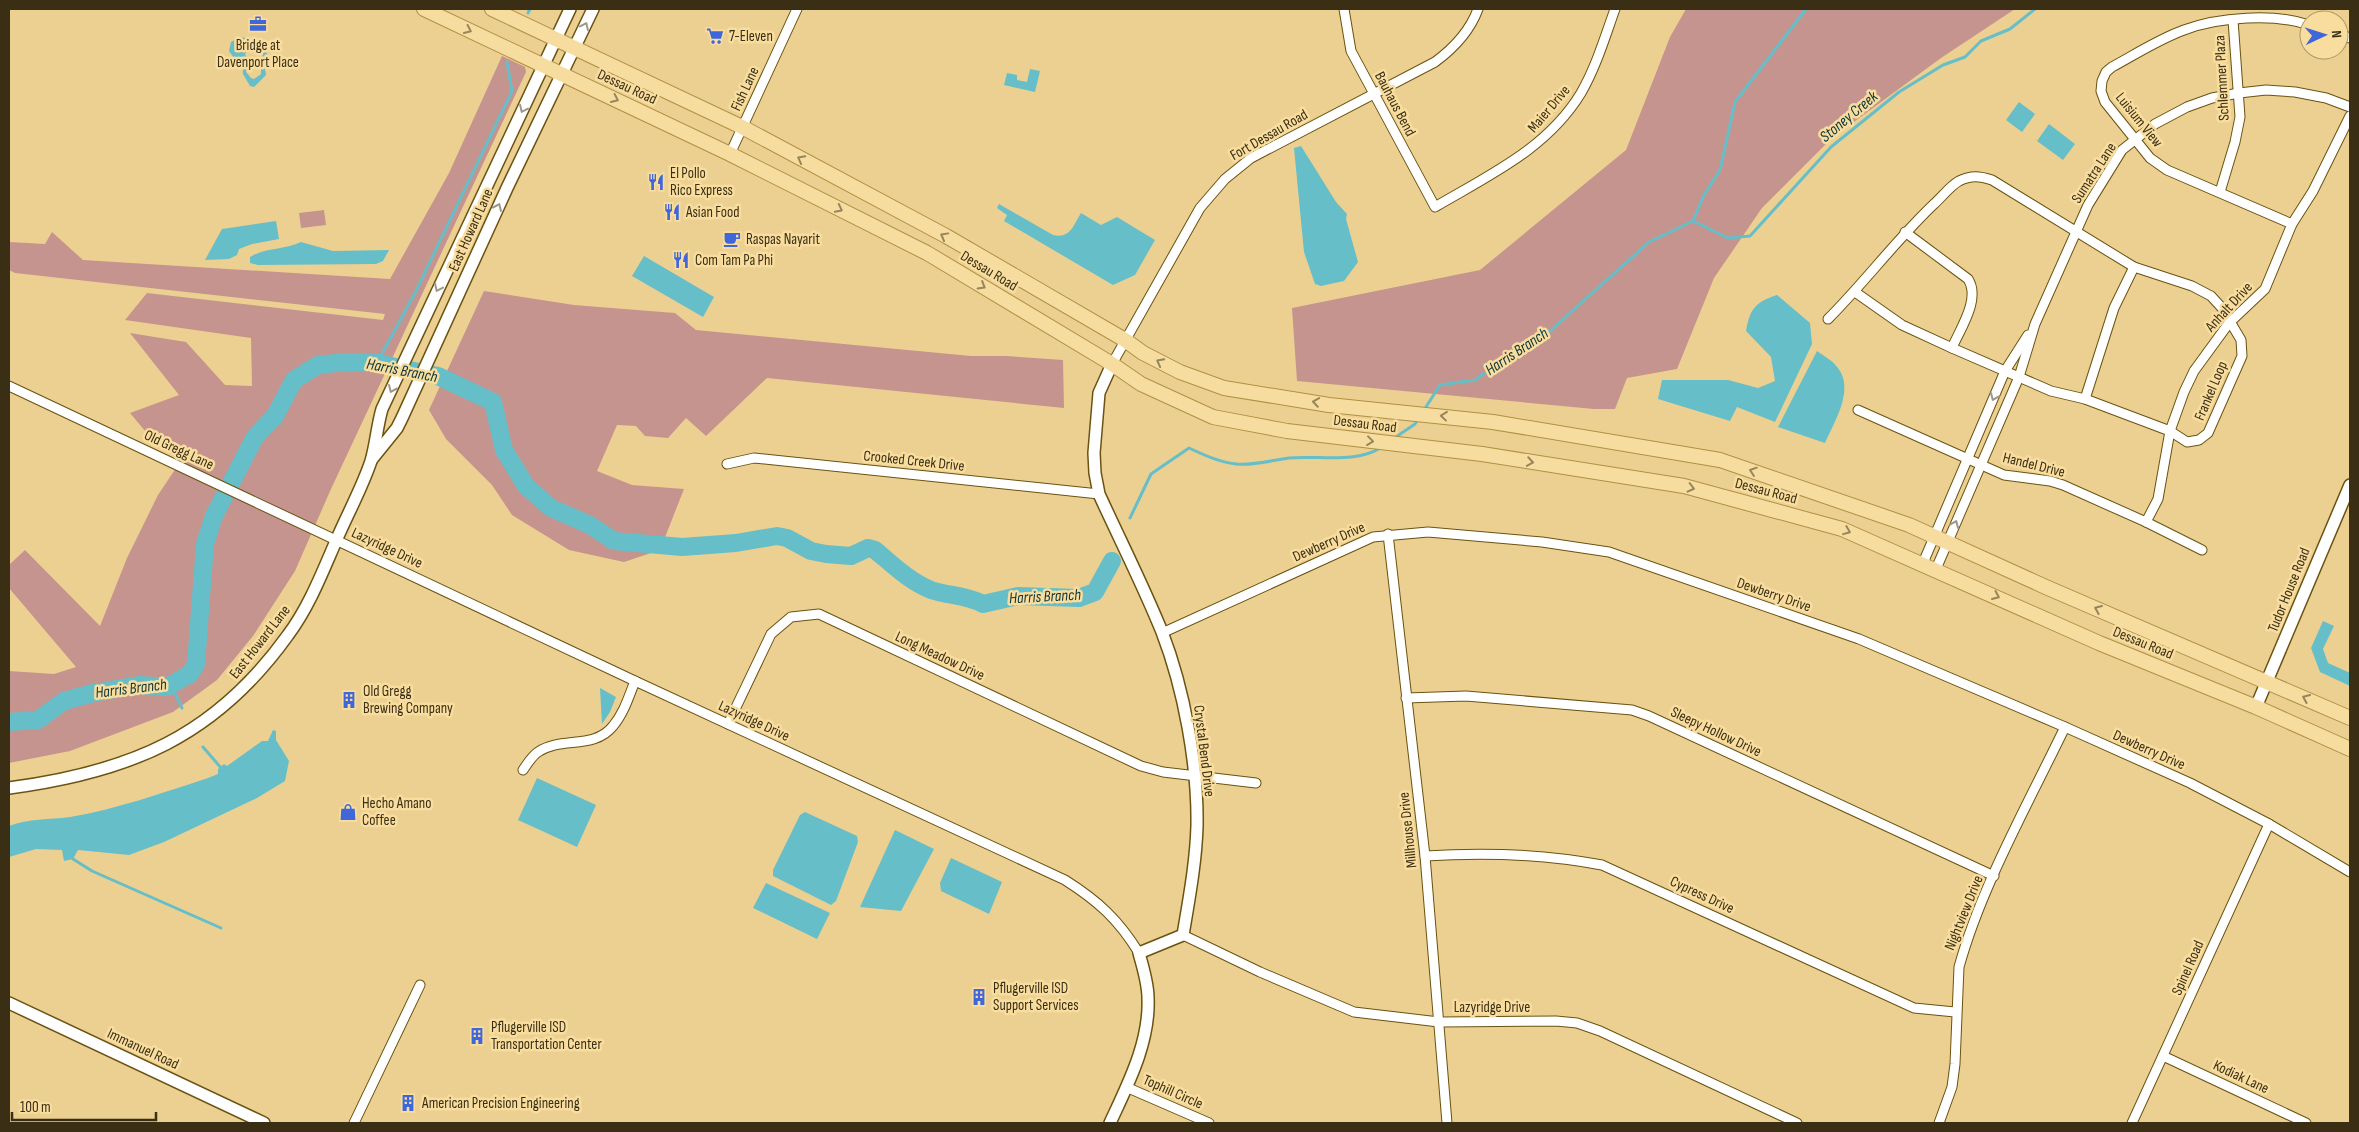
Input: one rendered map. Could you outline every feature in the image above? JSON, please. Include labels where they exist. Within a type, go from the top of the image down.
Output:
[{"type":"main road","name":"Dessau Road","points":[[424,9],[730,154],[927,254],[1112,364],[1141,384],[1210,416],[1287,431],[1482,454],[1684,486],[1842,529],[2099,643],[2256,707],[2350,749]]},
{"type":"main road","name":"Dessau Road","points":[[492,9],[742,127],[946,236],[1125,340],[1143,353],[1180,372],[1224,388],[1364,408],[1493,422],[1720,460],[1909,525],[2057,592],[2267,680],[2350,718]]},
{"type":"main road","name":"East Howard Lane","points":[[9,788],[73,778],[110,768],[167,745],[215,714],[256,676],[288,635],[308,601],[371,460],[382,409],[570,9]]},
{"type":"main road","name":"East Howard Lane","points":[[371,460],[397,428],[402,418],[507,188],[593,9]]},
{"type":"main road","name":"Crystal Bend Drive","points":[[1112,364],[1099,394],[1094,453],[1095,473],[1099,494],[1162,633],[1186,715],[1193,775],[1196,834],[1194,864],[1183,935]]},
{"type":"main road","name":"Tudor House Road","points":[[2256,707],[2350,485]]},
{"type":"main road","points":[[1110,1123],[1142,1047],[1147,1023],[1148,998],[1146,978],[1139,953],[1183,935]]},
{"type":"main road","name":"Immanuel Road","points":[[9,1002],[264,1123]]},
{"type":"street","name":"Fish Lane","points":[[730,154],[797,9]]},
{"type":"street","name":"Bauhaus Bend","points":[[1344,9],[1351,51],[1435,206]]},
{"type":"street","name":"Fort Dessau Road","points":[[1112,364],[1200,208],[1225,179],[1251,158],[1435,62],[1451,50],[1475,18],[1478,9]]},
{"type":"street","name":"Maier Drive","points":[[1435,206],[1516,160],[1542,140],[1580,94],[1593,68],[1615,9]]},
{"type":"street","name":"Luisium View","points":[[2292,224],[2163,167],[2150,158],[2135,141],[2105,102],[2101,92],[2102,81],[2106,72],[2185,29],[2233,20],[2290,20],[2299,22]]},
{"type":"street","name":"Schlemmer Plaza","points":[[2220,192],[2236,142],[2240,117],[2233,20]]},
{"type":"street","name":"Sumatra Lane","points":[[1929,566],[1940,540],[1981,464],[2019,377],[2035,324],[2088,205],[2122,150],[2155,124],[2186,107],[2212,98],[2266,90],[2295,92],[2326,98],[2350,107]]},
{"type":"street","name":"Anhalt Drive","points":[[2146,522],[2158,499],[2170,431],[2194,371],[2229,323],[2265,289],[2292,224],[2313,191],[2350,116]]},
{"type":"street","name":"Frankel Loop","points":[[1828,319],[1855,292],[1905,232],[1958,181],[1980,176],[1992,180],[2134,267],[2198,289],[2210,296],[2222,308],[2229,323],[2241,340],[2242,356],[2208,433],[2199,440],[2186,442],[2170,431],[2085,399],[2050,391],[1952,348],[1902,325],[1855,292]]},
{"type":"street","points":[[1905,232],[1968,279],[1972,285],[1972,300],[1952,348]]},
{"type":"street","points":[[2085,399],[2114,308],[2134,267]]},
{"type":"street","name":"Sumatra Lane","points":[[1929,566],[1940,540],[1968,458],[2005,371],[2035,324]]},
{"type":"street","name":"Old Gregg Lane","points":[[9,386],[210,479],[336,540]]},
{"type":"street","name":"Handel Drive","points":[[1858,410],[2004,475],[2057,483],[2146,522],[2202,550]]},
{"type":"street","name":"Crooked Creek Drive","points":[[727,464],[754,458],[1099,494]]},
{"type":"street","name":"Dewberry Drive","points":[[1162,633],[1373,536],[1428,532],[1475,535],[1608,552],[1860,639],[2065,727],[2190,783],[2269,824],[2350,872]]},
{"type":"street","name":"Millhouse Drive","points":[[1388,534],[1425,856],[1447,1123]]},
{"type":"street","name":"Lazyridge Drive","points":[[336,540],[1065,880],[1089,895],[1108,912],[1125,929],[1139,953]]},
{"type":"street","name":"Long Meadow Drive","points":[[728,724],[771,634],[791,617],[819,614],[1141,766],[1163,772],[1256,783]]},
{"type":"street","points":[[523,770],[536,753],[548,746],[587,742],[612,728],[620,716],[635,681]]},
{"type":"street","name":"Sleepy Hollow Drive","points":[[1406,698],[1466,696],[1632,710],[1649,716],[1994,876]]},
{"type":"street","name":"Nightview Drive","points":[[1939,1123],[1952,1087],[1955,1064],[1955,1012],[1958,967],[1969,934],[1994,876],[2065,727]]},
{"type":"street","name":"Spinel Road","points":[[2132,1123],[2269,824]]},
{"type":"street","name":"Cypress Drive","points":[[1425,856],[1476,853],[1515,854],[1571,859],[1602,865],[1914,1008],[1955,1012]]},
{"type":"street","name":"Lazyridge Drive","points":[[1183,935],[1260,972],[1354,1012],[1439,1022],[1480,1020],[1577,1023],[1600,1031],[1797,1123]]},
{"type":"street","points":[[354,1123],[420,985]]},
{"type":"street","name":"Kodiak Lane","points":[[2163,1056],[2306,1123]]},
{"type":"street","name":"Tophill Circle","points":[[1126,1087],[1209,1123]]},
{"type":"shaded area","points":[[1686,9],[2015,9],[1941,58],[1832,138],[1762,208],[1714,278],[1677,369],[1627,378],[1615,409],[1594,409],[1297,381],[1292,308],[1480,270],[1626,150],[1670,37]]},
{"type":"shaded area","points":[[502,56],[525,67],[526,72],[331,489],[295,571],[253,636],[217,680],[173,712],[70,751],[9,763],[9,671],[54,674],[76,667],[9,588],[9,565],[25,550],[100,626],[127,558],[158,495],[186,453],[151,438],[130,413],[179,395],[130,333],[186,342],[225,385],[252,386],[251,338],[125,320],[147,293],[383,320],[385,314],[15,273],[9,270],[9,242],[45,244],[52,232],[83,260],[390,279],[449,173]]},
{"type":"shaded area","points":[[324,210],[326,225],[301,228],[299,213]]},
{"type":"shaded area","points":[[484,291],[574,305],[675,313],[696,330],[971,356],[1006,356],[1063,360],[1064,408],[767,378],[706,436],[686,418],[668,438],[645,436],[636,426],[617,425],[597,471],[632,485],[684,489],[660,550],[624,562],[569,550],[512,515],[492,485],[446,439],[429,410]]},
{"type":"water","points":[[240,37],[246,38],[251,48],[266,51],[267,58],[264,67],[266,75],[254,87],[250,86],[243,74],[242,59],[234,58],[229,51],[231,42]],"holes":[[[247,51],[258,51],[263,54],[261,74],[254,79],[246,72],[249,62],[245,54]]]},
{"type":"water","points":[[1030,69],[1040,71],[1035,92],[1004,85],[1007,73],[1017,75],[1017,80],[1027,82]]},
{"type":"water","points":[[2019,102],[2035,114],[2022,132],[2006,120]]},
{"type":"water","points":[[2049,124],[2075,144],[2063,160],[2037,141]]},
{"type":"water","points":[[1301,146],[1336,202],[1347,214],[1346,219],[1358,262],[1344,281],[1321,286],[1315,284],[1304,252],[1294,148]]},
{"type":"water","points":[[999,204],[1053,235],[1059,236],[1067,233],[1081,213],[1101,225],[1117,217],[1155,240],[1135,275],[1113,285],[1004,221],[1007,215],[997,208]]},
{"type":"water","points":[[276,221],[279,239],[252,244],[239,249],[237,255],[229,259],[205,260],[222,229]]},
{"type":"water","points":[[301,242],[333,251],[389,250],[383,261],[376,264],[258,265],[250,263],[250,257],[256,254]]},
{"type":"water","points":[[644,256],[714,297],[703,317],[632,276]]},
{"type":"water","points":[[1777,295],[1810,323],[1812,344],[1775,422],[1737,407],[1730,421],[1658,399],[1662,380],[1728,380],[1758,388],[1775,381],[1771,357],[1746,331],[1749,317],[1755,307],[1763,300]]},
{"type":"water","points":[[1817,351],[1838,368],[1843,377],[1844,386],[1844,396],[1838,416],[1825,443],[1778,427]]},
{"type":"water","points":[[2323,621],[2334,626],[2323,649],[2328,663],[2350,673],[2350,686],[2320,672],[2311,648]]},
{"type":"water","points":[[600,688],[616,697],[610,712],[602,724]]},
{"type":"water","points":[[273,730],[276,731],[276,740],[289,761],[285,781],[257,798],[164,842],[129,855],[78,850],[73,859],[64,861],[62,850],[36,849],[9,857],[9,826],[105,810],[208,778],[218,774],[218,769],[224,764],[227,766],[262,741],[268,741]]},
{"type":"water","points":[[537,778],[596,805],[577,847],[518,820]]},
{"type":"water","points":[[805,812],[857,836],[858,842],[836,901],[831,905],[773,876],[773,870],[800,815]]},
{"type":"water","points":[[895,830],[934,849],[901,911],[860,907]]},
{"type":"water","points":[[951,858],[1002,882],[989,914],[941,891],[940,883]]},
{"type":"water","points":[[766,883],[830,913],[817,939],[753,908]]},
{"type":"waterway","points":[[528,13],[530,9]]},
{"type":"waterway","name":"Harris Branch","points":[[1424,410],[1440,385],[1475,380],[1519,349],[1550,331],[1649,242],[1693,221],[1704,195],[1720,170],[1735,102],[1806,9]]},
{"type":"waterway","name":"Stoney Creek","points":[[1693,221],[1728,238],[1750,236],[1831,147],[1899,92],[1943,65],[1965,57],[1981,41],[2010,29],[2035,9]]},
{"type":"waterway","points":[[377,363],[416,291],[512,91],[507,62]]},
{"type":"waterway","name":"Harris Branch","points":[[9,722],[38,720],[64,701],[93,693],[139,685],[167,687],[190,674],[196,664],[205,544],[214,516],[255,437],[275,416],[294,380],[318,365],[345,362],[377,363],[438,376],[493,402],[504,450],[526,486],[551,508],[590,525],[614,541],[682,547],[736,543],[777,536],[787,538],[811,551],[826,554],[851,556],[868,548],[875,550],[902,572],[931,590],[983,604],[1018,596],[1079,598],[1095,592],[1112,561]]},
{"type":"waterway","name":"Harris Branch","points":[[1393,439],[1415,424],[1419,418]]},
{"type":"waterway","name":"Harris Branch","points":[[1130,518],[1151,474],[1189,448],[1218,460],[1243,464],[1256,464],[1300,457],[1336,458],[1359,456],[1380,448]]},
{"type":"waterway","points":[[171,685],[182,708]]},
{"type":"waterway","points":[[203,747],[222,769]]},
{"type":"waterway","points":[[72,856],[73,859],[92,871],[221,928]]},
{"type":"place","name":"Bridge at Davenport Place","points":[[258,24]]},
{"type":"place","name":"7-Eleven","points":[[715,36]]},
{"type":"place","name":"El Pollo Rico Express","points":[[656,182]]},
{"type":"place","name":"Asian Food","points":[[672,212]]},
{"type":"place","name":"Raspas Nayarit","points":[[732,239]]},
{"type":"place","name":"Com Tam Pa Phi","points":[[681,260]]},
{"type":"place","name":"Old Gregg Brewing Company","points":[[349,700]]},
{"type":"place","name":"Hecho Amano Coffee","points":[[348,812]]},
{"type":"place","name":"Pflugerville ISD Support Services","points":[[979,997]]},
{"type":"place","name":"Pflugerville ISD Transportation Center","points":[[477,1036]]},
{"type":"place","name":"American Precision Engineering","points":[[408,1103]]}]
